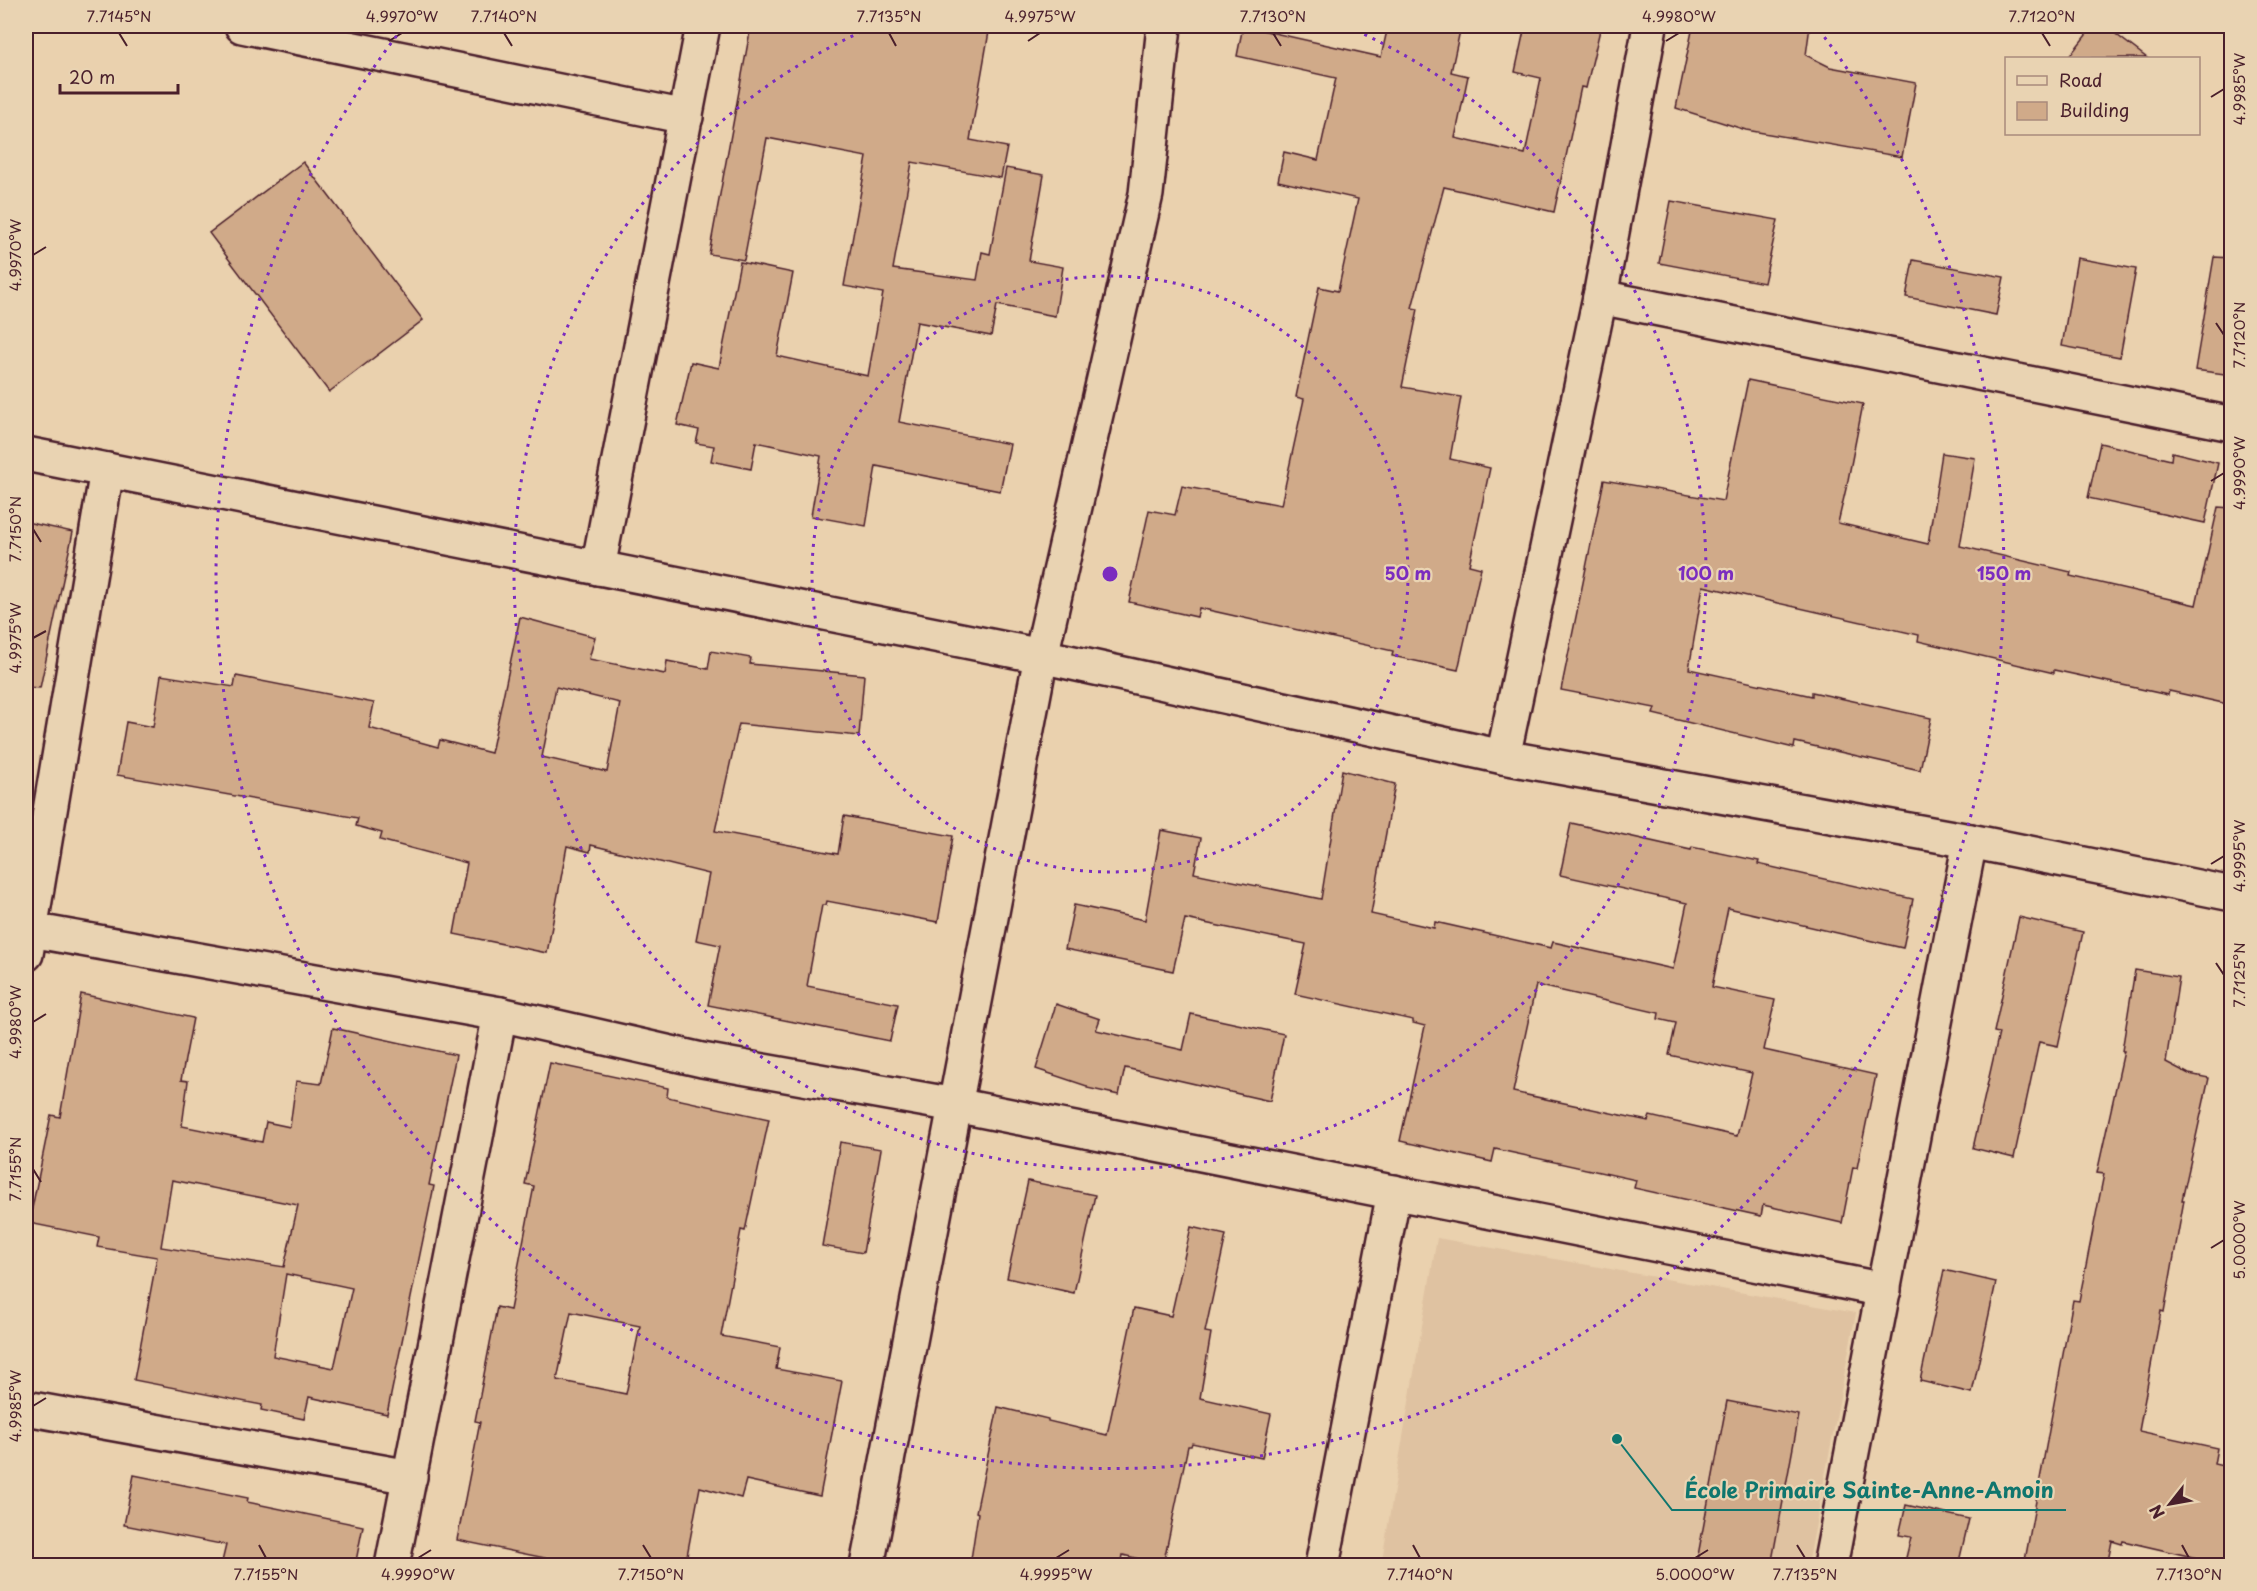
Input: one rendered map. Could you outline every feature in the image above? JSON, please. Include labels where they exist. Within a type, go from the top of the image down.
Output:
[{"type":"street","points":[[242,26],[686,117]]},
{"type":"street","points":[[598,568],[703,26]]},
{"type":"street","points":[[867,1566],[1041,656],[1146,194],[1164,26]]},
{"type":"street","points":[[1503,757],[1600,297],[1650,26]]},
{"type":"street","points":[[1600,297],[2232,424]]},
{"type":"street","points":[[26,454],[1041,656],[1503,757],[1970,841],[2232,894]]},
{"type":"street","points":[[107,470],[28,942],[500,1014],[702,1060],[955,1105],[1884,1290]]},
{"type":"street","points":[[1830,1566],[1970,841]]},
{"type":"street","points":[[392,1566],[500,1014]]},
{"type":"street","points":[[1322,1566],[1394,1192]]},
{"type":"street","points":[[26,1408],[410,1477]]},
{"type":"shaded area","points":[[1437,1238],[1856,1313],[1808,1565],[1381,1566]]},
{"type":"building","points":[[751,26],[990,26],[970,140],[1007,147],[1001,178],[912,162],[893,269],[977,280],[982,252],[990,254],[1006,168],[1044,175],[1029,261],[1063,267],[1055,316],[997,305],[991,336],[917,322],[899,422],[1010,444],[1000,491],[876,466],[866,526],[811,516],[821,456],[756,442],[751,469],[711,461],[714,446],[696,443],[699,430],[677,425],[691,362],[719,368],[740,262],[793,273],[777,356],[868,376],[883,293],[844,286],[867,157],[767,138],[744,260],[709,254]]},
{"type":"building","points":[[1243,26],[1381,57],[1388,26],[1461,26],[1451,72],[1468,76],[1455,138],[1525,154],[1541,78],[1515,72],[1525,26],[1580,26],[1600,30],[1586,88],[1581,87],[1554,212],[1444,187],[1412,308],[1418,309],[1402,387],[1461,397],[1450,459],[1490,468],[1469,565],[1481,568],[1458,670],[1392,656],[1393,651],[1199,608],[1197,617],[1129,602],[1149,510],[1175,515],[1182,486],[1281,505],[1304,399],[1296,397],[1319,287],[1338,291],[1358,199],[1278,181],[1284,152],[1318,160],[1336,78],[1237,56]]},
{"type":"building","points":[[1693,26],[1810,26],[1806,55],[1830,67],[1916,83],[1902,157],[1746,130],[1676,108]]},
{"type":"building","points":[[2093,26],[2105,26],[2146,57],[2069,57]]},
{"type":"building","points":[[303,162],[423,320],[329,392],[209,233]]},
{"type":"building","points":[[1671,201],[1778,220],[1764,283],[1659,263]]},
{"type":"building","points":[[2214,257],[2232,258],[2232,375],[2195,370]]},
{"type":"building","points":[[2077,258],[2136,269],[2120,357],[2062,346]]},
{"type":"building","points":[[1913,260],[2004,277],[1996,315],[1906,297]]},
{"type":"building","points":[[1748,380],[1863,404],[1838,523],[1928,544],[1942,453],[1975,458],[1960,546],[2071,572],[2070,576],[2196,605],[2218,507],[2232,508],[2232,705],[2169,691],[2168,695],[2054,670],[2054,673],[1918,641],[1919,635],[1703,586],[1689,669],[1812,696],[1812,692],[1931,718],[1920,770],[1795,742],[1794,748],[1653,714],[1655,708],[1561,690],[1604,480],[1723,501]]},
{"type":"building","points":[[2100,443],[2171,460],[2172,452],[2218,463],[2205,523],[2088,498]]},
{"type":"building","points":[[26,522],[73,532],[40,688],[26,687]]},
{"type":"building","points":[[520,617],[595,637],[589,659],[665,674],[667,661],[708,669],[711,651],[751,658],[750,664],[864,675],[859,736],[739,724],[715,831],[838,854],[844,816],[953,836],[938,922],[827,901],[826,905],[822,905],[807,986],[898,1004],[890,1041],[708,1005],[720,945],[696,940],[709,874],[591,845],[590,852],[567,846],[547,953],[454,934],[467,863],[380,840],[382,833],[356,826],[358,818],[117,775],[126,722],[153,727],[161,675],[234,687],[236,676],[374,703],[369,728],[438,747],[440,740],[491,753]],"holes":[[[556,687],[620,703],[607,772],[542,757]]]},
{"type":"building","points":[[1342,770],[1395,784],[1371,914],[1434,928],[1435,922],[1551,948],[1553,942],[1673,969],[1687,903],[1560,875],[1571,823],[1691,850],[1692,847],[1759,861],[1758,864],[1913,899],[1903,948],[1728,908],[1712,987],[1775,1000],[1764,1050],[1876,1075],[1857,1168],[1853,1167],[1842,1223],[1763,1205],[1761,1216],[1634,1188],[1636,1180],[1495,1149],[1492,1162],[1400,1141],[1425,1026],[1413,1023],[1413,1020],[1295,994],[1306,944],[1185,919],[1173,971],[1065,949],[1074,905],[1145,920],[1161,830],[1201,838],[1194,873],[1321,899]],"holes":[[[1536,985],[1659,1013],[1658,1019],[1676,1023],[1669,1055],[1752,1073],[1737,1136],[1650,1116],[1648,1121],[1513,1092]]]},
{"type":"building","points":[[2019,917],[2083,932],[2058,1046],[2039,1042],[2014,1158],[1973,1148],[1999,1033],[1994,1032]]},
{"type":"building","points":[[2135,970],[2179,977],[2166,1062],[2189,1074],[2209,1078],[2182,1200],[2184,1200],[2164,1312],[2161,1311],[2139,1431],[2217,1448],[2214,1464],[2232,1468],[2232,1566],[2123,1541],[2122,1544],[2112,1541],[2107,1566],[2024,1566],[2073,1300],[2079,1301],[2104,1174],[2097,1173],[2124,1051],[2122,1051]]},
{"type":"building","points":[[81,994],[193,1018],[181,1080],[188,1081],[182,1126],[262,1142],[266,1122],[290,1127],[296,1081],[321,1084],[333,1028],[456,1055],[429,1185],[434,1186],[387,1414],[309,1397],[304,1419],[261,1410],[262,1405],[134,1380],[157,1257],[97,1247],[99,1237],[29,1223],[51,1115],[60,1117]],"holes":[[[172,1180],[298,1205],[284,1267],[161,1247]],[[286,1274],[352,1288],[334,1368],[273,1356]]]},
{"type":"building","points":[[1056,1004],[1100,1019],[1096,1030],[1183,1050],[1191,1014],[1284,1034],[1270,1101],[1125,1068],[1119,1095],[1087,1088],[1087,1086],[1036,1069]]},
{"type":"building","points":[[550,1063],[668,1088],[667,1097],[769,1119],[745,1231],[741,1230],[721,1336],[780,1347],[776,1369],[842,1381],[820,1496],[746,1480],[741,1498],[700,1487],[685,1566],[584,1566],[457,1540],[480,1422],[475,1421],[497,1307],[510,1310],[534,1186],[525,1184]],"holes":[[[571,1312],[640,1326],[626,1394],[557,1380]]]},
{"type":"building","points":[[840,1142],[881,1149],[863,1253],[822,1246]]},
{"type":"building","points":[[1028,1181],[1095,1195],[1074,1293],[1007,1278]]},
{"type":"building","points":[[1191,1227],[1226,1235],[1205,1332],[1211,1333],[1200,1398],[1271,1414],[1262,1458],[1192,1443],[1188,1446],[1163,1565],[1123,1555],[1121,1566],[970,1566],[978,1513],[976,1512],[998,1407],[1107,1435],[1134,1308],[1171,1316]]},
{"type":"building","points":[[1944,1270],[1996,1282],[1972,1393],[1920,1381]]},
{"type":"building","points":[[1727,1401],[1799,1415],[1771,1566],[1696,1566]]},
{"type":"building","points":[[134,1475],[248,1498],[247,1502],[363,1526],[355,1566],[221,1566],[226,1545],[124,1525]]},
{"type":"building","points":[[1906,1505],[1969,1519],[1958,1566],[1904,1566],[1911,1537],[1899,1535]]},
{"type":"place","name":"École Primaire Sainte-Anne-Amoin","points":[[1617,1439]]}]
